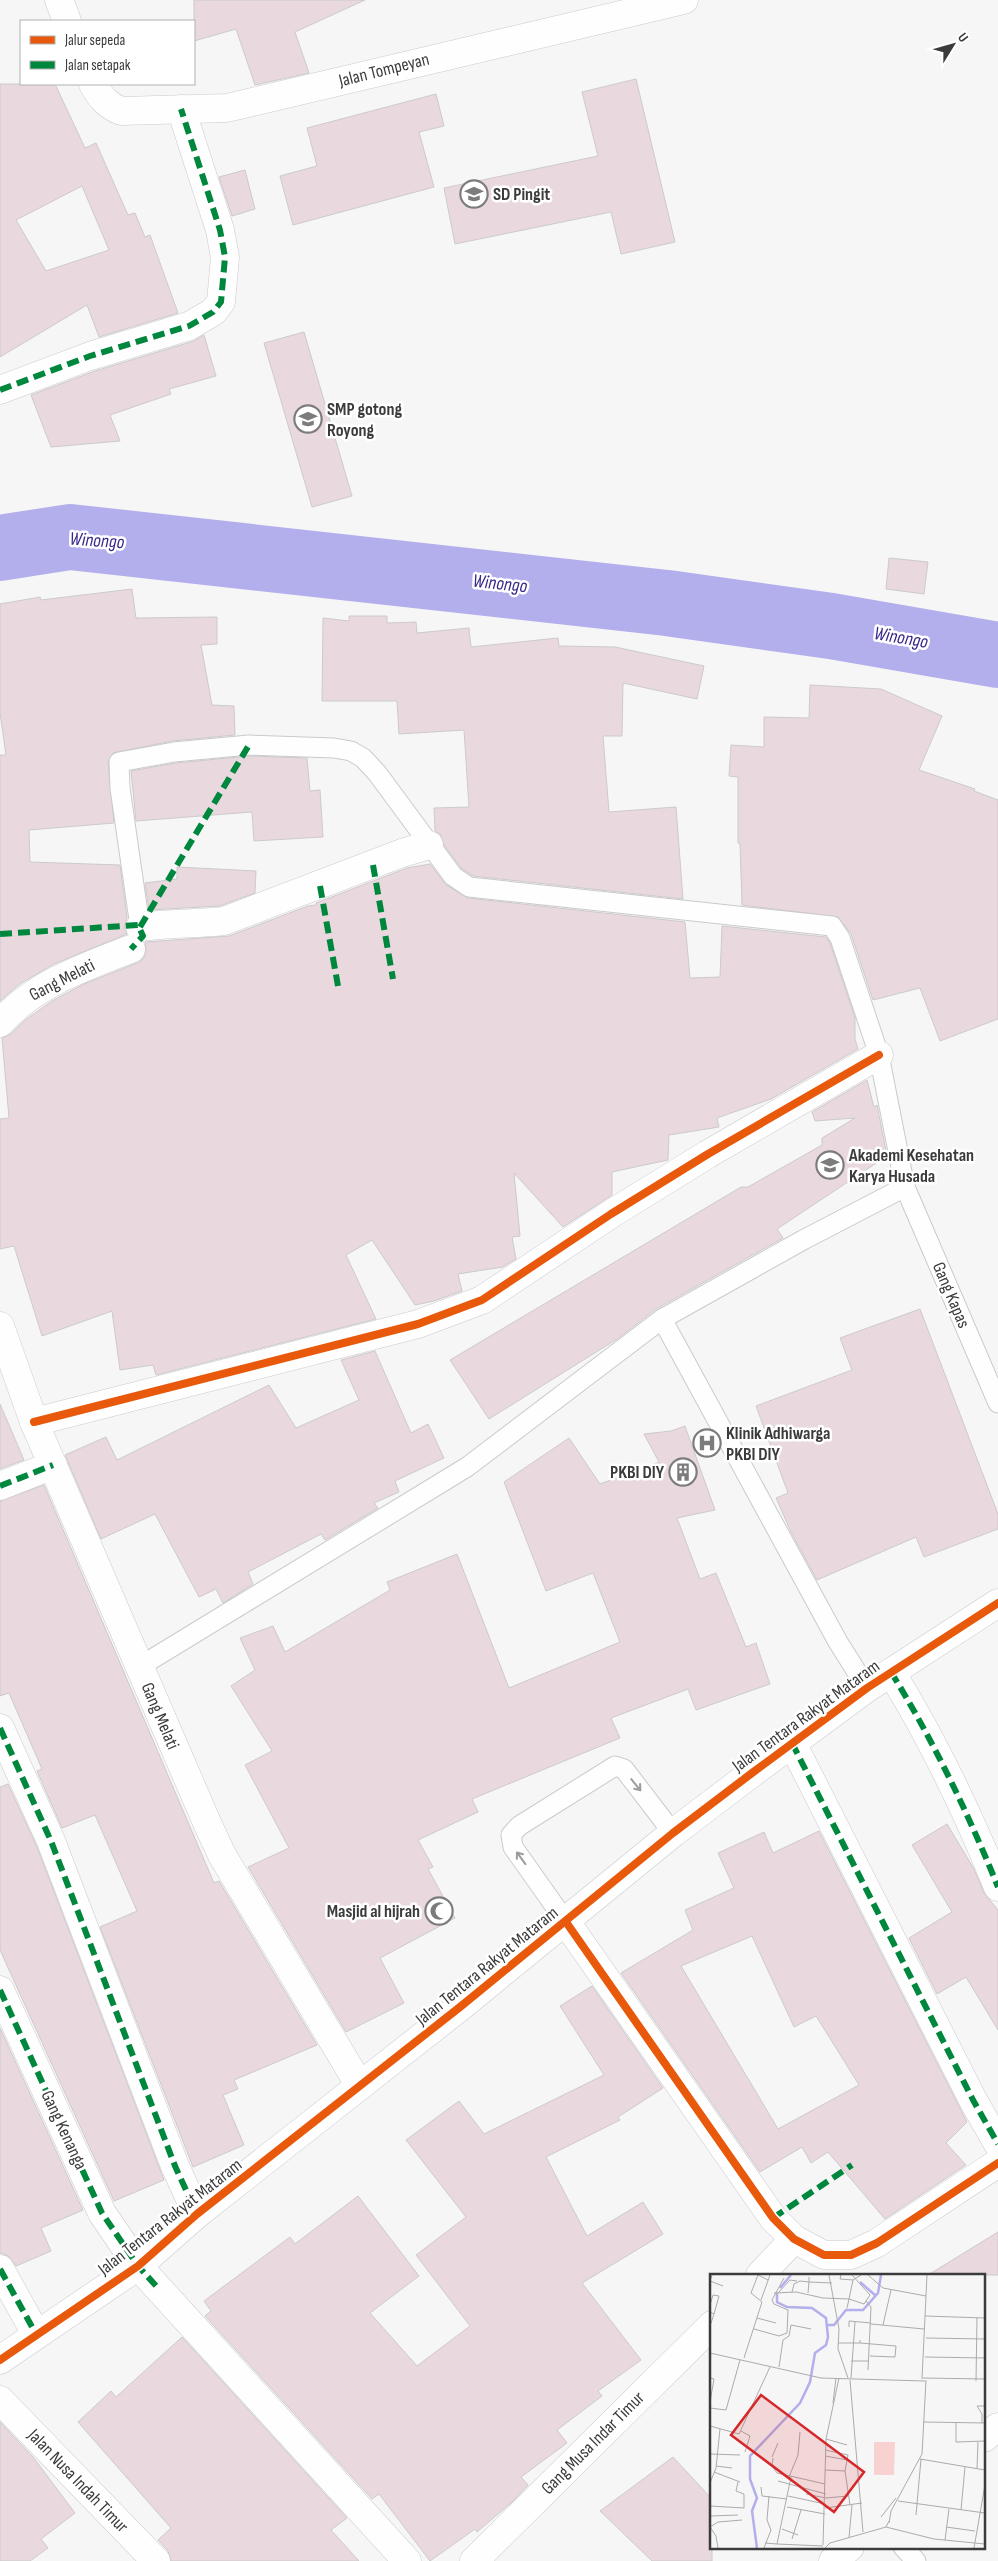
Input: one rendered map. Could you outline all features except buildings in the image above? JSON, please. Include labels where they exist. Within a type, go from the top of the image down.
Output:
[{"type":"street","points":[[59,0],[67,20]]},
{"type":"street","name":"Jalan Tompeyan","points":[[94,85],[99,96],[107,104],[121,111],[227,108],[684,0]]},
{"type":"street","points":[[0,390],[90,356],[189,326],[213,312],[221,302],[225,258],[220,230],[181,109]]},
{"type":"street","name":"Gang Melati","points":[[0,1023],[33,993],[136,938],[171,922],[197,924],[224,922],[402,853],[429,846]]},
{"type":"street","points":[[34,1422],[418,1324],[482,1300],[611,1214],[708,1154],[879,1055]]},
{"type":"street","name":"Gang Melati","points":[[0,1326],[34,1422],[222,1856],[360,2086]]},
{"type":"street","points":[[0,1486],[53,1465]]},
{"type":"street","name":"Jalan Tentara Rakyat Mataram","points":[[0,2360],[138,2266],[197,2214],[566,1922],[673,1833],[867,1688],[998,1603]]},
{"type":"street","points":[[891,1672],[914,1709],[971,1824],[998,1887]]},
{"type":"street","points":[[0,1728],[51,1841],[171,2156],[197,2214]]},
{"type":"street","points":[[792,1743],[973,2100],[998,2144]]},
{"type":"street","points":[[566,1922],[773,2218],[794,2239],[824,2255],[851,2255],[877,2243],[998,2163]]},
{"type":"street","name":"Gang Kenanga","points":[[0,1990],[102,2214],[138,2266],[407,2561]]},
{"type":"street","points":[[761,2274],[794,2239]]},
{"type":"street","points":[[0,2269],[36,2334]]},
{"type":"street","name":"Gang Musa Indar Timur","points":[[474,2561],[710,2327]]},
{"type":"street","name":"Jalan Nusa Indah Timur","points":[[0,2400],[156,2561]]},
{"type":"street","points":[[986,2436],[998,2427]]},
{"type":"street","points":[[833,2561],[849,2548]]},
{"type":"lane","points":[[136,938],[120,788],[119,762],[174,752],[249,745],[334,748],[351,751],[364,758],[377,773],[429,846]]},
{"type":"lane","name":"Gang Kapas","points":[[429,846],[453,876],[469,887],[832,926],[840,938],[879,1055],[905,1186],[998,1403]]},
{"type":"lane","points":[[139,1667],[467,1467],[662,1319],[803,1240],[905,1186]]},
{"type":"lane","points":[[662,1319],[838,1642],[867,1688]]},
{"type":"lane","points":[[566,1922],[513,1847],[511,1835],[519,1826],[615,1766],[624,1769],[673,1833]]},
{"type":"lane","points":[[904,2548],[916,2561]]},
{"type":"waterway","name":"Winongo","points":[[0,548],[70,537],[667,603],[831,626],[998,655]]},
{"type":"marked path","points":[[0,390],[90,356],[189,326],[213,312],[221,302],[225,257],[220,230],[181,109]]},
{"type":"marked path","points":[[140,927],[249,745]]},
{"type":"marked path","points":[[373,865],[393,979]]},
{"type":"marked path","points":[[320,886],[338,986]]},
{"type":"marked path","points":[[0,934],[138,925],[143,936],[131,949]]},
{"type":"marked path","points":[[0,1486],[53,1465]]},
{"type":"marked path","points":[[891,1672],[949,1777],[998,1887]]},
{"type":"marked path","points":[[0,1728],[51,1841],[175,2166],[197,2214]]},
{"type":"marked path","points":[[792,1743],[973,2100],[998,2144]]},
{"type":"marked path","points":[[0,1990],[102,2213],[138,2266],[158,2288]]},
{"type":"marked path","points":[[773,2218],[852,2165]]},
{"type":"marked path","points":[[0,2269],[36,2334]]},
{"type":"cycle path","points":[[34,1422],[418,1324],[482,1300],[611,1214],[708,1154],[879,1055]]},
{"type":"cycle path","points":[[0,2360],[138,2266],[197,2214],[460,2007],[673,1833],[752,1773],[867,1688],[998,1603]]},
{"type":"cycle path","points":[[566,1922],[773,2218],[794,2239],[824,2255],[851,2255],[877,2243],[998,2163]]},
{"type":"place","name":"SD Pingit","points":[[474,194]]},
{"type":"place","name":"SMP gotong Royong","points":[[308,419]]},
{"type":"place","name":"Akademi Kesehatan Karya Husada","points":[[830,1165]]},
{"type":"place","name":"Klinik Adhiwarga PKBI DIY","points":[[707,1443]]},
{"type":"place","name":"PKBI DIY","points":[[683,1472]]},
{"type":"place","name":"Masjid al hijrah","points":[[439,1911]]}]
